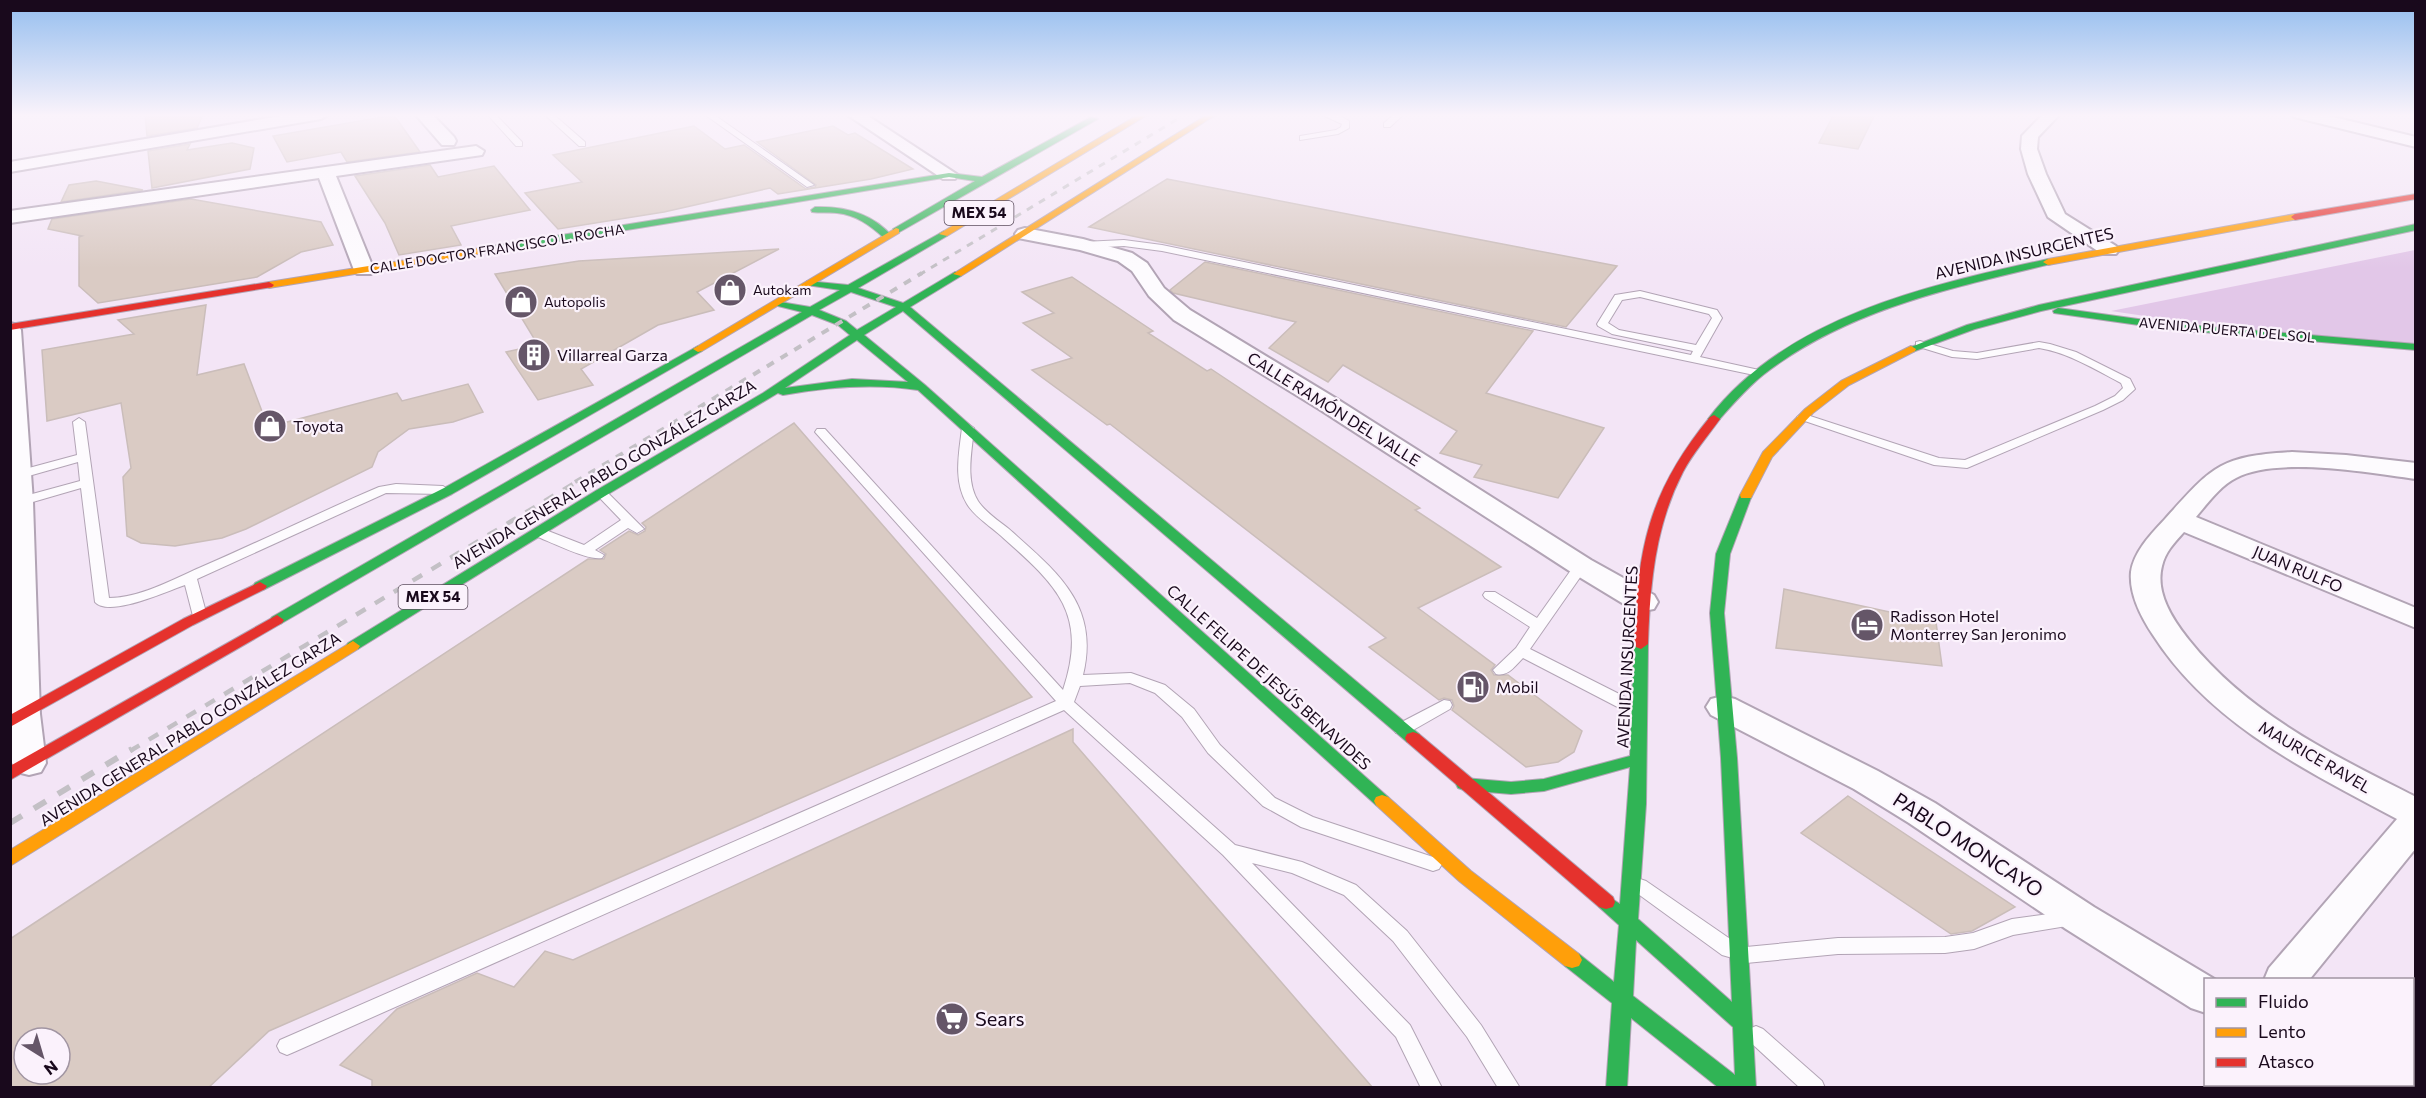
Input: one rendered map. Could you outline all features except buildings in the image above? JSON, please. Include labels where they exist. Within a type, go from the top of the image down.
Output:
[{"type":"main road","name":"MEX 54","points":[[17,718],[200,616],[448,491],[778,303],[1009,165]]},
{"type":"main road","name":"MEX 54","points":[[20,768],[852,289],[1056,165]]},
{"type":"main road","name":"AVENIDA GENERAL PABLO GONZÁLEZ GARZA","points":[[10,859],[601,493],[767,395],[856,334],[1024,234],[1132,165]]},
{"type":"main road","points":[[856,334],[852,289],[867,263],[903,237],[970,202],[1002,181],[1006,176],[1004,168]]},
{"type":"main road","name":"CALLE DOCTOR FRANCISCO L. ROCHA","points":[[47,335],[452,261],[820,203],[949,175],[983,180]]},
{"type":"main road","name":"AVENIDA INSURGENTES","points":[[1616,1088],[1639,759],[1646,564],[1660,504],[1674,473],[1694,441],[1759,373],[1814,338],[1917,296],[1969,280],[2109,250],[2415,196]]},
{"type":"main road","name":"CALLE DOCTOR FRANCISCO L. ROCHA","points":[[820,203],[867,217],[887,236]]},
{"type":"main road","points":[[2292,219],[2331,226],[2348,236],[2345,242]]},
{"type":"main road","points":[[1746,1088],[1729,758],[1717,613],[1723,554],[1744,498],[1767,455],[1803,417],[1845,383],[1920,344],[2039,308],[2415,227]]},
{"type":"main road","name":"CALLE DOCTOR FRANCISCO L. ROCHA","points":[[14,336],[364,270],[452,261]]},
{"type":"main road","points":[[810,283],[852,289],[903,306],[1629,922],[1743,1024]]},
{"type":"main road","name":"CALLE FELIPE DE JESÚS BENAVIDES","points":[[778,303],[812,311],[842,323],[921,387],[1465,876],[1736,1088]]},
{"type":"main road","name":"AVENIDA PUERTA DEL SOL","points":[[2039,308],[2167,326],[2415,347]]},
{"type":"main road","points":[[767,395],[835,381],[858,379],[882,380],[921,387]]},
{"type":"main road","points":[[1464,784],[1510,788],[1543,785],[1639,759]]},
{"type":"street","points":[[10,217],[383,165]]},
{"type":"street","points":[[934,165],[949,175]]},
{"type":"street","points":[[2034,165],[2054,214],[2070,228],[2109,250]]},
{"type":"street","points":[[326,174],[364,270]]},
{"type":"street","name":"CALLE RAMÓN DEL VALLE","points":[[1024,234],[1083,245],[1125,257],[1140,267],[1156,292],[1182,315],[1328,404],[1581,566],[1643,602]]},
{"type":"street","points":[[14,336],[17,718],[20,768]]},
{"type":"street","name":"MAURICE RAVEL","points":[[2415,471],[2286,460],[2258,462],[2228,471],[2209,486],[2154,548],[2146,571],[2146,589],[2159,622],[2187,662],[2216,691],[2281,740],[2415,813]]},
{"type":"street","name":"JUAN RULFO","points":[[2180,520],[2415,619]]},
{"type":"street","points":[[2379,602],[2415,604]]},
{"type":"street","name":"PABLO MONCAYO","points":[[1723,707],[1866,780],[1922,813],[2080,918],[2204,994]]},
{"type":"street","points":[[2286,978],[2415,822]]},
{"type":"lane","points":[[783,165],[810,184]]},
{"type":"lane","points":[[1083,245],[1124,243],[1162,248],[1759,373]]},
{"type":"lane","points":[[1694,359],[1700,349],[1717,318],[1713,312],[1640,294],[1629,294],[1619,297],[1602,324],[1616,332],[1700,349]]},
{"type":"lane","points":[[1803,417],[1938,462],[1967,464],[2099,408],[2119,398],[2129,389],[2126,381],[2073,355],[2048,346],[2039,345],[1977,356],[1952,354],[1920,344]]},
{"type":"lane","points":[[79,422],[102,602],[106,604],[129,601],[190,578],[383,490],[396,488],[448,491]]},
{"type":"lane","points":[[287,1046],[1066,703],[1075,681],[1080,637],[1075,610],[1059,584],[973,504],[964,486],[968,428]]},
{"type":"lane","points":[[821,432],[1066,703],[1228,850],[1403,1031],[1432,1088]]},
{"type":"lane","points":[[16,484],[83,457]]},
{"type":"lane","points":[[16,484],[86,483]]},
{"type":"lane","points":[[538,532],[591,553],[633,525],[601,493]]},
{"type":"lane","points":[[1501,670],[1521,651],[1581,566]]},
{"type":"lane","points":[[190,578],[200,616]]},
{"type":"lane","points":[[1490,595],[1539,626]]},
{"type":"lane","points":[[1521,651],[1639,711]]},
{"type":"lane","points":[[1075,681],[1131,678],[1160,689],[1188,713],[1214,749],[1269,802],[1307,822],[1465,876]]},
{"type":"lane","points":[[1400,730],[1444,705]]},
{"type":"lane","points":[[1228,850],[1296,867],[1350,890],[1400,936],[1474,1031],[1510,1088]]},
{"type":"lane","points":[[1632,880],[1739,956],[1838,946],[1945,945],[1974,941],[2012,927],[2080,918]]},
{"type":"lane","points":[[1743,1024],[1815,1088]]},
{"type":"shaded area","points":[[2415,250],[2415,344],[2206,325],[2111,311]]},
{"type":"railway","points":[[919,275],[1101,165]]},
{"type":"railway","points":[[575,482],[922,273]]},
{"type":"railway","points":[[130,751],[578,481]]},
{"type":"railway","points":[[10,823],[132,749]]},
{"type":"traffic: fast","points":[[896,231],[1010,165]]},
{"type":"traffic: fast","points":[[493,249],[949,175],[983,180]]},
{"type":"traffic: fast","points":[[815,210],[836,210],[854,214],[871,223],[887,236]]},
{"type":"traffic: fast","points":[[1911,349],[1971,327],[2039,308],[2416,227]]},
{"type":"traffic: fast","points":[[277,620],[944,234]]},
{"type":"traffic: fast","points":[[1714,419],[1759,373],[1790,351],[1824,332],[1859,316],[1935,290],[2048,262]]},
{"type":"traffic: fast","points":[[353,646],[601,493],[767,395],[857,335],[958,274]]},
{"type":"traffic: fast","points":[[810,283],[852,289],[903,306],[1413,738]]},
{"type":"traffic: fast","points":[[778,303],[812,311],[842,323],[921,387],[1382,801]]},
{"type":"traffic: fast","points":[[2058,311],[2167,326],[2416,347]]},
{"type":"traffic: fast","points":[[260,586],[448,491],[698,349]]},
{"type":"traffic: fast","points":[[783,392],[852,383],[886,383],[921,387]]},
{"type":"traffic: fast","points":[[1746,495],[1723,554],[1717,613],[1729,758],[1746,1088]]},
{"type":"traffic: fast","points":[[1616,1088],[1637,804],[1641,644]]},
{"type":"traffic: fast","points":[[1464,784],[1511,788],[1544,785],[1639,759]]},
{"type":"traffic: fast","points":[[1606,902],[1743,1024]]},
{"type":"traffic: fast","points":[[1572,960],[1736,1088]]},
{"type":"traffic: slow","points":[[944,234],[1059,165]]},
{"type":"traffic: slow","points":[[958,274],[1131,165]]},
{"type":"traffic: slow","points":[[2048,262],[2295,217]]},
{"type":"traffic: slow","points":[[698,349],[896,231]]},
{"type":"traffic: slow","points":[[269,285],[493,249]]},
{"type":"traffic: slow","points":[[1746,495],[1767,455],[1809,411],[1845,383],[1911,349]]},
{"type":"traffic: slow","points":[[10,859],[353,646]]},
{"type":"traffic: slow","points":[[1382,801],[1465,876],[1572,960]]},
{"type":"traffic: jam","points":[[2295,217],[2416,196]]},
{"type":"traffic: jam","points":[[10,327],[269,285]]},
{"type":"traffic: jam","points":[[1641,644],[1645,581],[1655,524],[1677,471],[1693,445],[1714,419]]},
{"type":"traffic: jam","points":[[10,722],[188,622],[260,586]]},
{"type":"traffic: jam","points":[[10,774],[277,620]]},
{"type":"traffic: jam","points":[[1413,738],[1606,902]]},
{"type":"place","name":"Autokam","points":[[730,290]]},
{"type":"place","name":"Autopolis","points":[[521,302]]},
{"type":"place","name":"Villarreal Garza","points":[[534,355]]},
{"type":"place","name":"Toyota","points":[[270,426]]},
{"type":"place","name":"Radisson Hotel Monterrey San Jeronimo","points":[[1867,625]]},
{"type":"place","name":"Mobil","points":[[1473,687]]},
{"type":"place","name":"Sears","points":[[952,1019]]}]
